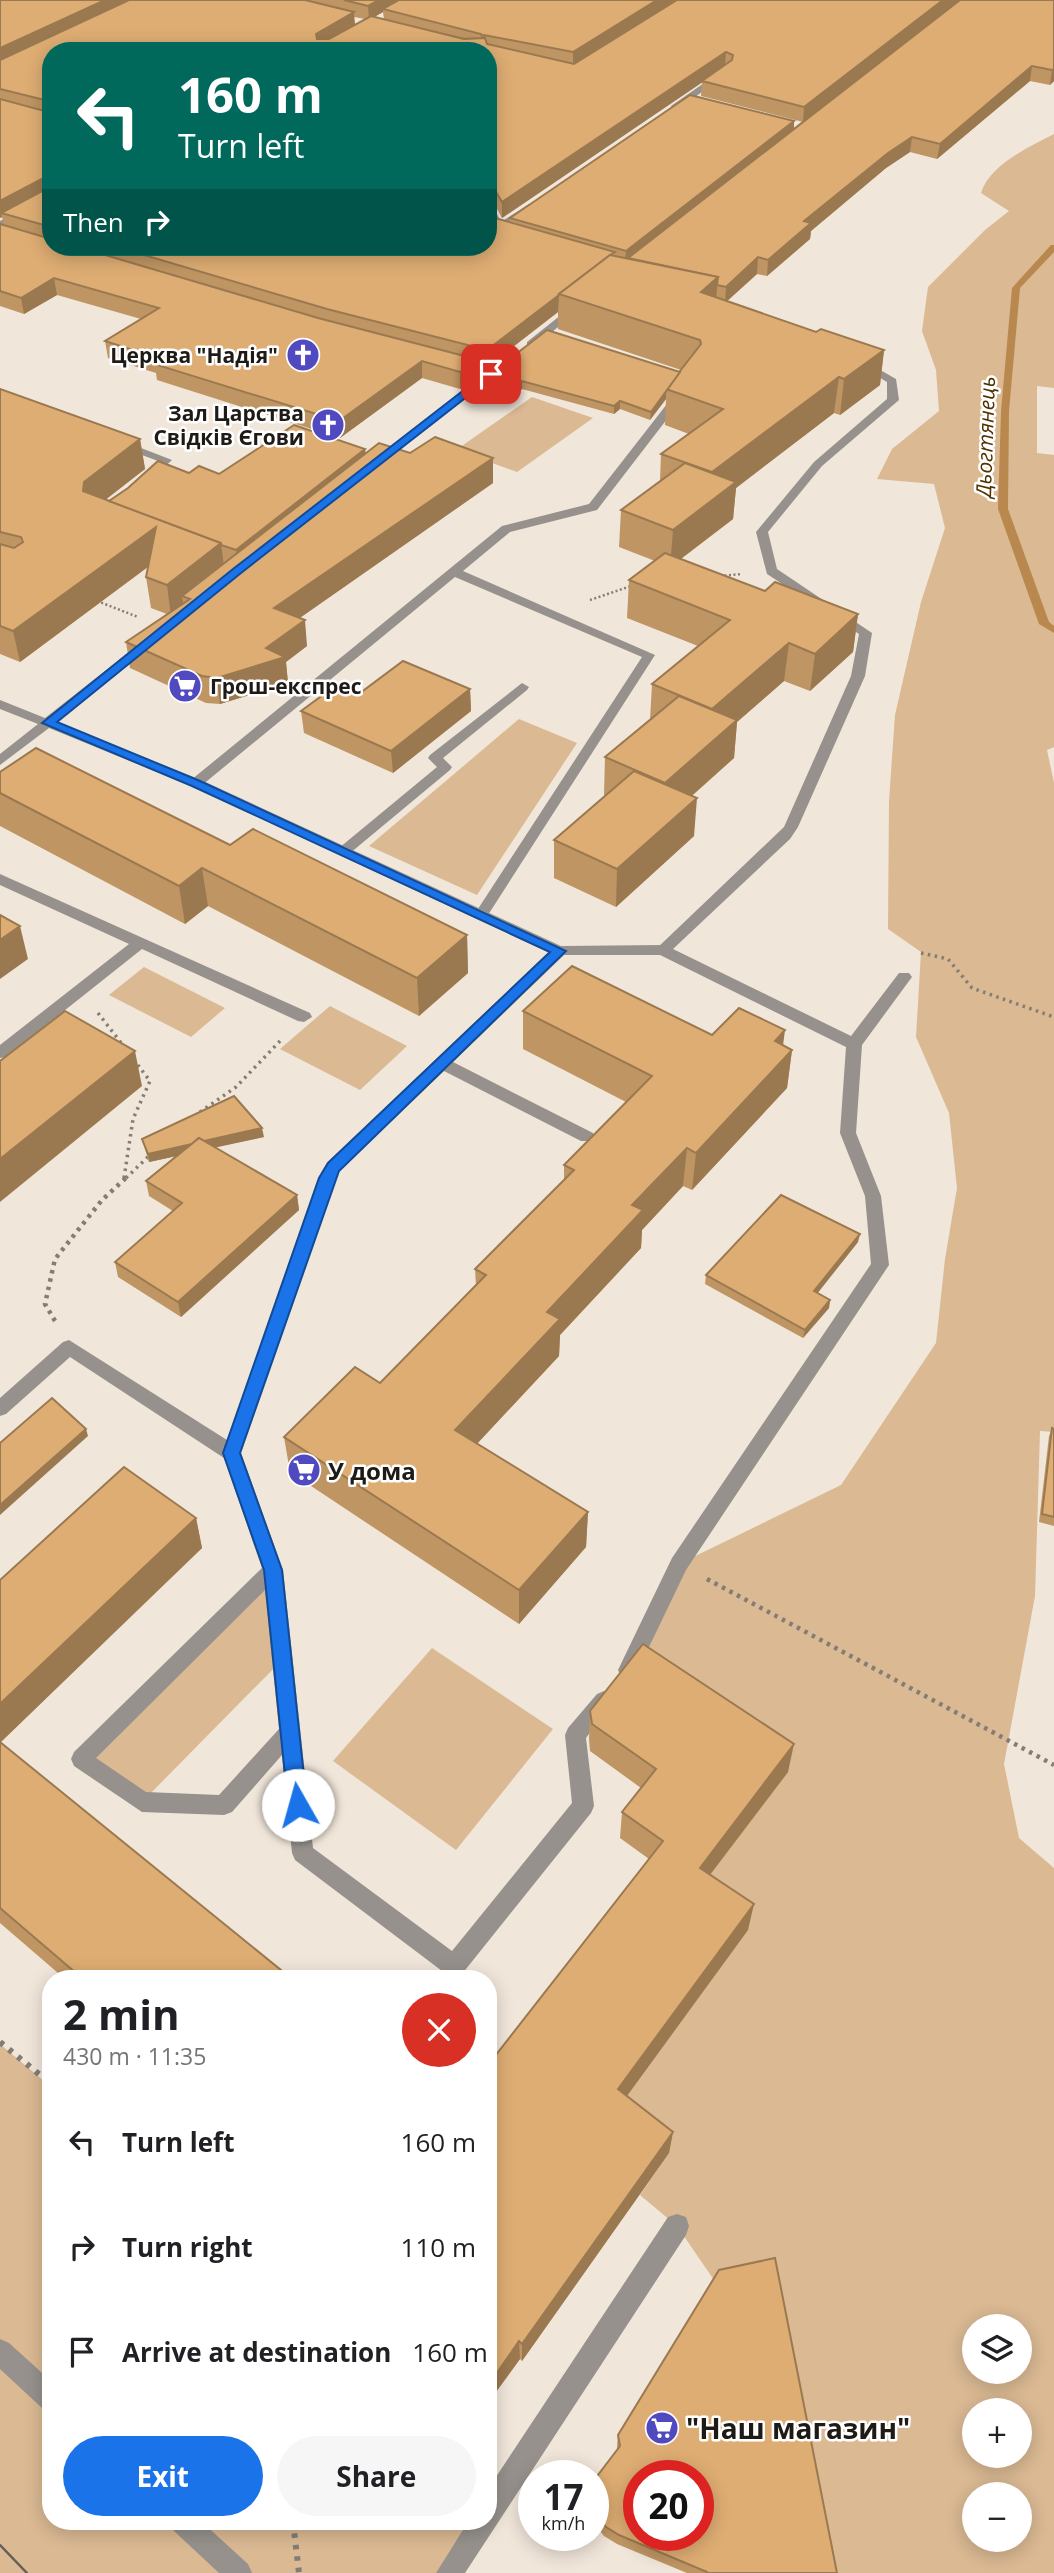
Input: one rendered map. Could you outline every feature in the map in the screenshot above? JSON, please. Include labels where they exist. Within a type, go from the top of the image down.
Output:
[{"type":"street","points":[[665,114],[726,72]]},
{"type":"street","points":[[688,99],[701,102]]},
{"type":"street","points":[[497,225],[542,198]]},
{"type":"street","points":[[0,225],[42,201]]},
{"type":"street","points":[[497,228],[511,232]]},
{"type":"street","points":[[526,348],[587,299]]},
{"type":"street","points":[[547,331],[561,335]]},
{"type":"street","points":[[663,950],[785,836],[858,676],[866,633],[771,571],[762,532],[818,464],[893,400],[892,381],[842,352]]},
{"type":"street","points":[[369,468],[504,365]]},
{"type":"street","points":[[478,371],[491,374]]},
{"type":"street","points":[[196,783],[506,529],[593,507],[685,388]]},
{"type":"street","points":[[108,439],[166,460],[133,490]]},
{"type":"street","points":[[455,572],[649,655],[481,915]]},
{"type":"street","points":[[0,761],[166,627]]},
{"type":"street","points":[[344,851],[445,767],[435,758],[522,687]]},
{"type":"street","points":[[0,704],[196,783],[559,951],[663,950],[854,1044]]},
{"type":"street","points":[[0,880],[304,1017]]},
{"type":"street","points":[[0,1053],[140,943]]},
{"type":"street","points":[[232,1453],[327,1178],[344,1155],[559,951]]},
{"type":"street","points":[[453,1970],[583,1806],[575,1735],[630,1668],[679,1564],[880,1265],[873,1196],[848,1133],[854,1044],[904,977]]},
{"type":"street","points":[[442,1063],[587,1137]]},
{"type":"street","points":[[0,1409],[69,1347],[232,1453],[273,1570],[303,1853],[447,1970]]},
{"type":"street","points":[[273,1570],[81,1759],[142,1802],[224,1805],[289,1733]]},
{"type":"street","points":[[497,2500],[677,2226]]},
{"type":"street","points":[[0,2352],[42,2391]]},
{"type":"street","points":[[192,2530],[239,2573]]},
{"type":"street","points":[[449,2573],[478,2530]]},
{"type":"path","points":[[719,576],[771,571]]},
{"type":"path","points":[[551,613],[628,586],[641,585]]},
{"type":"path","points":[[93,600],[166,627]]},
{"type":"path","points":[[904,977],[921,952],[948,959],[972,988],[1054,1017]]},
{"type":"path","points":[[81,989],[150,1081],[133,1119],[124,1179]]},
{"type":"path","points":[[194,1117],[236,1087],[304,1017]]},
{"type":"path","points":[[69,1347],[45,1304],[55,1259],[102,1200],[153,1152]]},
{"type":"path","points":[[679,1564],[1054,1765]]},
{"type":"path","points":[[0,2042],[42,2077]]},
{"type":"path","points":[[294,2530],[299,2573]]},
{"type":"shaded area","points":[[1054,134],[1054,388],[1037,386],[1037,453],[1054,455],[1054,747],[1047,750],[1054,783],[1054,1432],[1040,1431],[1035,1596],[1004,1764],[1019,1838],[1054,1868],[1054,2573],[830,2573],[716,2283],[677,2226],[640,2195],[669,2153],[616,2111],[748,1930],[696,1893],[630,1667],[679,1564],[841,1485],[936,1343],[945,1259],[957,1188],[949,1113],[916,1037],[921,952],[888,929],[889,801],[895,715],[921,602],[945,528],[934,484],[877,479],[892,449],[939,411],[936,370],[922,331],[928,287],[985,230],[1009,211],[981,193],[992,174],[1022,151]]},
{"type":"shaded area","points":[[532,397],[593,418],[517,472],[456,450]]},
{"type":"shaded area","points":[[519,719],[577,743],[477,895],[369,846]]},
{"type":"shaded area","points":[[144,967],[225,1008],[191,1037],[109,995]]},
{"type":"shaded area","points":[[330,1006],[407,1046],[360,1090],[280,1049]]},
{"type":"shaded area","points":[[273,1570],[282,1660],[142,1802],[81,1759]]},
{"type":"shaded area","points":[[432,1648],[553,1729],[456,1850],[333,1761]]},
{"type":"shaded area","points":[[0,2044],[42,2079],[42,2530],[478,2530],[449,2573],[0,2573]]},
{"type":"building","points":[[0,0],[105,0],[0,48]]},
{"type":"building","points":[[129,0],[305,0],[354,12],[316,34],[317,39],[329,39],[371,16],[464,39],[483,38],[481,34],[383,9],[399,0],[657,0],[573,52],[484,35],[486,42],[42,42],[42,99],[0,89],[0,60]]},
{"type":"building","points":[[344,0],[379,0],[368,6]]},
{"type":"building","points":[[677,0],[943,0],[804,107],[702,81],[732,60],[733,55],[726,52],[502,202],[497,194],[497,46],[574,64]]},
{"type":"building","points":[[960,0],[1054,0],[1054,69],[1032,66],[940,144],[912,137],[888,153],[804,221],[811,223],[768,260],[758,257],[726,287],[717,285],[718,277],[628,258]]},
{"type":"building","points":[[690,95],[794,121],[626,251],[510,218]]},
{"type":"building","points":[[0,99],[42,110],[42,179],[0,201]]},
{"type":"building","points":[[42,191],[42,224],[1,213]]},
{"type":"building","points":[[497,219],[615,252],[487,350],[327,309],[147,256],[497,256]]},
{"type":"building","points":[[0,224],[42,236],[42,256],[108,256],[318,318],[476,359],[460,372],[422,361],[339,421],[154,364],[161,359],[105,341],[159,308],[54,278],[21,298],[0,291]]},
{"type":"building","points":[[610,255],[718,277],[701,292],[816,332],[821,329],[884,350],[844,379],[839,377],[712,472],[661,454],[723,409],[666,389],[701,344],[700,340],[559,294]]},
{"type":"building","points":[[547,330],[680,372],[651,412],[620,401],[614,406],[522,381],[507,394],[476,385]]},
{"type":"building","points":[[0,389],[140,439],[84,482],[83,491],[221,543],[167,585],[146,577],[156,527],[13,631],[0,626],[0,544],[14,548],[23,542],[21,537],[0,532]]},
{"type":"building","points":[[294,425],[365,449],[236,550],[109,501],[158,461],[189,473],[199,466],[219,474]]},
{"type":"building","points":[[435,437],[493,458],[274,608],[305,620],[266,648],[285,657],[217,678],[202,676],[126,642],[190,599],[182,596],[379,443],[410,453]]},
{"type":"building","points":[[685,463],[736,482],[673,530],[621,510]]},
{"type":"building","points":[[665,553],[765,591],[775,582],[858,614],[815,654],[789,643],[712,709],[652,684],[730,620],[629,580]]},
{"type":"building","points":[[403,661],[470,689],[391,751],[301,711],[338,684],[360,693]]},
{"type":"building","points":[[679,696],[737,720],[665,783],[605,757]]},
{"type":"building","points":[[36,748],[230,845],[253,829],[467,935],[417,978],[202,868],[179,886],[0,793],[0,772]]},
{"type":"building","points":[[634,771],[697,798],[617,869],[554,840]]},
{"type":"building","points":[[0,915],[20,926],[0,940]]},
{"type":"building","points":[[572,966],[712,1035],[739,1008],[785,1030],[775,1041],[792,1050],[696,1153],[687,1148],[632,1205],[643,1210],[547,1312],[560,1319],[455,1430],[588,1512],[519,1590],[284,1437],[355,1367],[380,1383],[486,1275],[475,1269],[574,1170],[564,1165],[652,1076],[523,1011]]},
{"type":"building","points":[[65,1011],[135,1051],[0,1159],[0,1061]]},
{"type":"building","points":[[234,1096],[262,1128],[204,1141],[199,1138],[192,1144],[148,1154],[142,1139]]},
{"type":"building","points":[[199,1138],[297,1195],[178,1302],[115,1262],[182,1203],[146,1181]]},
{"type":"building","points":[[781,1195],[860,1234],[814,1291],[830,1300],[805,1330],[706,1275]]},
{"type":"building","points":[[52,1398],[86,1429],[0,1505],[0,1443]]},
{"type":"building","points":[[1052,1428],[1054,1429],[1054,1517],[1042,1514]]},
{"type":"building","points":[[124,1467],[196,1518],[0,1704],[0,1580]]},
{"type":"building","points":[[643,1644],[794,1744],[700,1868],[754,1904],[618,2089],[673,2132],[522,2344],[519,2341],[497,2373],[497,2053],[663,1841],[622,1812],[656,1769],[592,1724],[590,1711]]},
{"type":"building","points":[[0,1742],[281,1970],[72,1970],[0,1908]]},
{"type":"building","points":[[775,2258],[837,2573],[707,2573],[657,2551],[714,2551],[714,2460],[623,2460],[623,2537],[609,2529],[609,2460],[620,2446],[618,2435],[719,2270]]},
{"type":"waterway","name":"Дьогтянець","points":[[1054,247],[1016,288],[1005,411],[1003,509],[1044,624],[1054,630]]},
{"type":"tram line","points":[[0,2545],[27,2573]]},
{"type":"place","name":"Церква \"Надія\"","points":[[303,355]]},
{"type":"place","name":"Зал Царства Свідків Єгови","points":[[328,425]]},
{"type":"place","name":"Грош-експрес","points":[[185,686]]},
{"type":"place","name":"У дома","points":[[304,1470]]},
{"type":"place","name":"\"Наш магазин\"","points":[[662,2428]]},
{"type":"route","points":[[298,1805],[273,1570],[232,1453],[333,1167],[559,951],[196,783],[48,723],[237,571],[491,374]]}]
